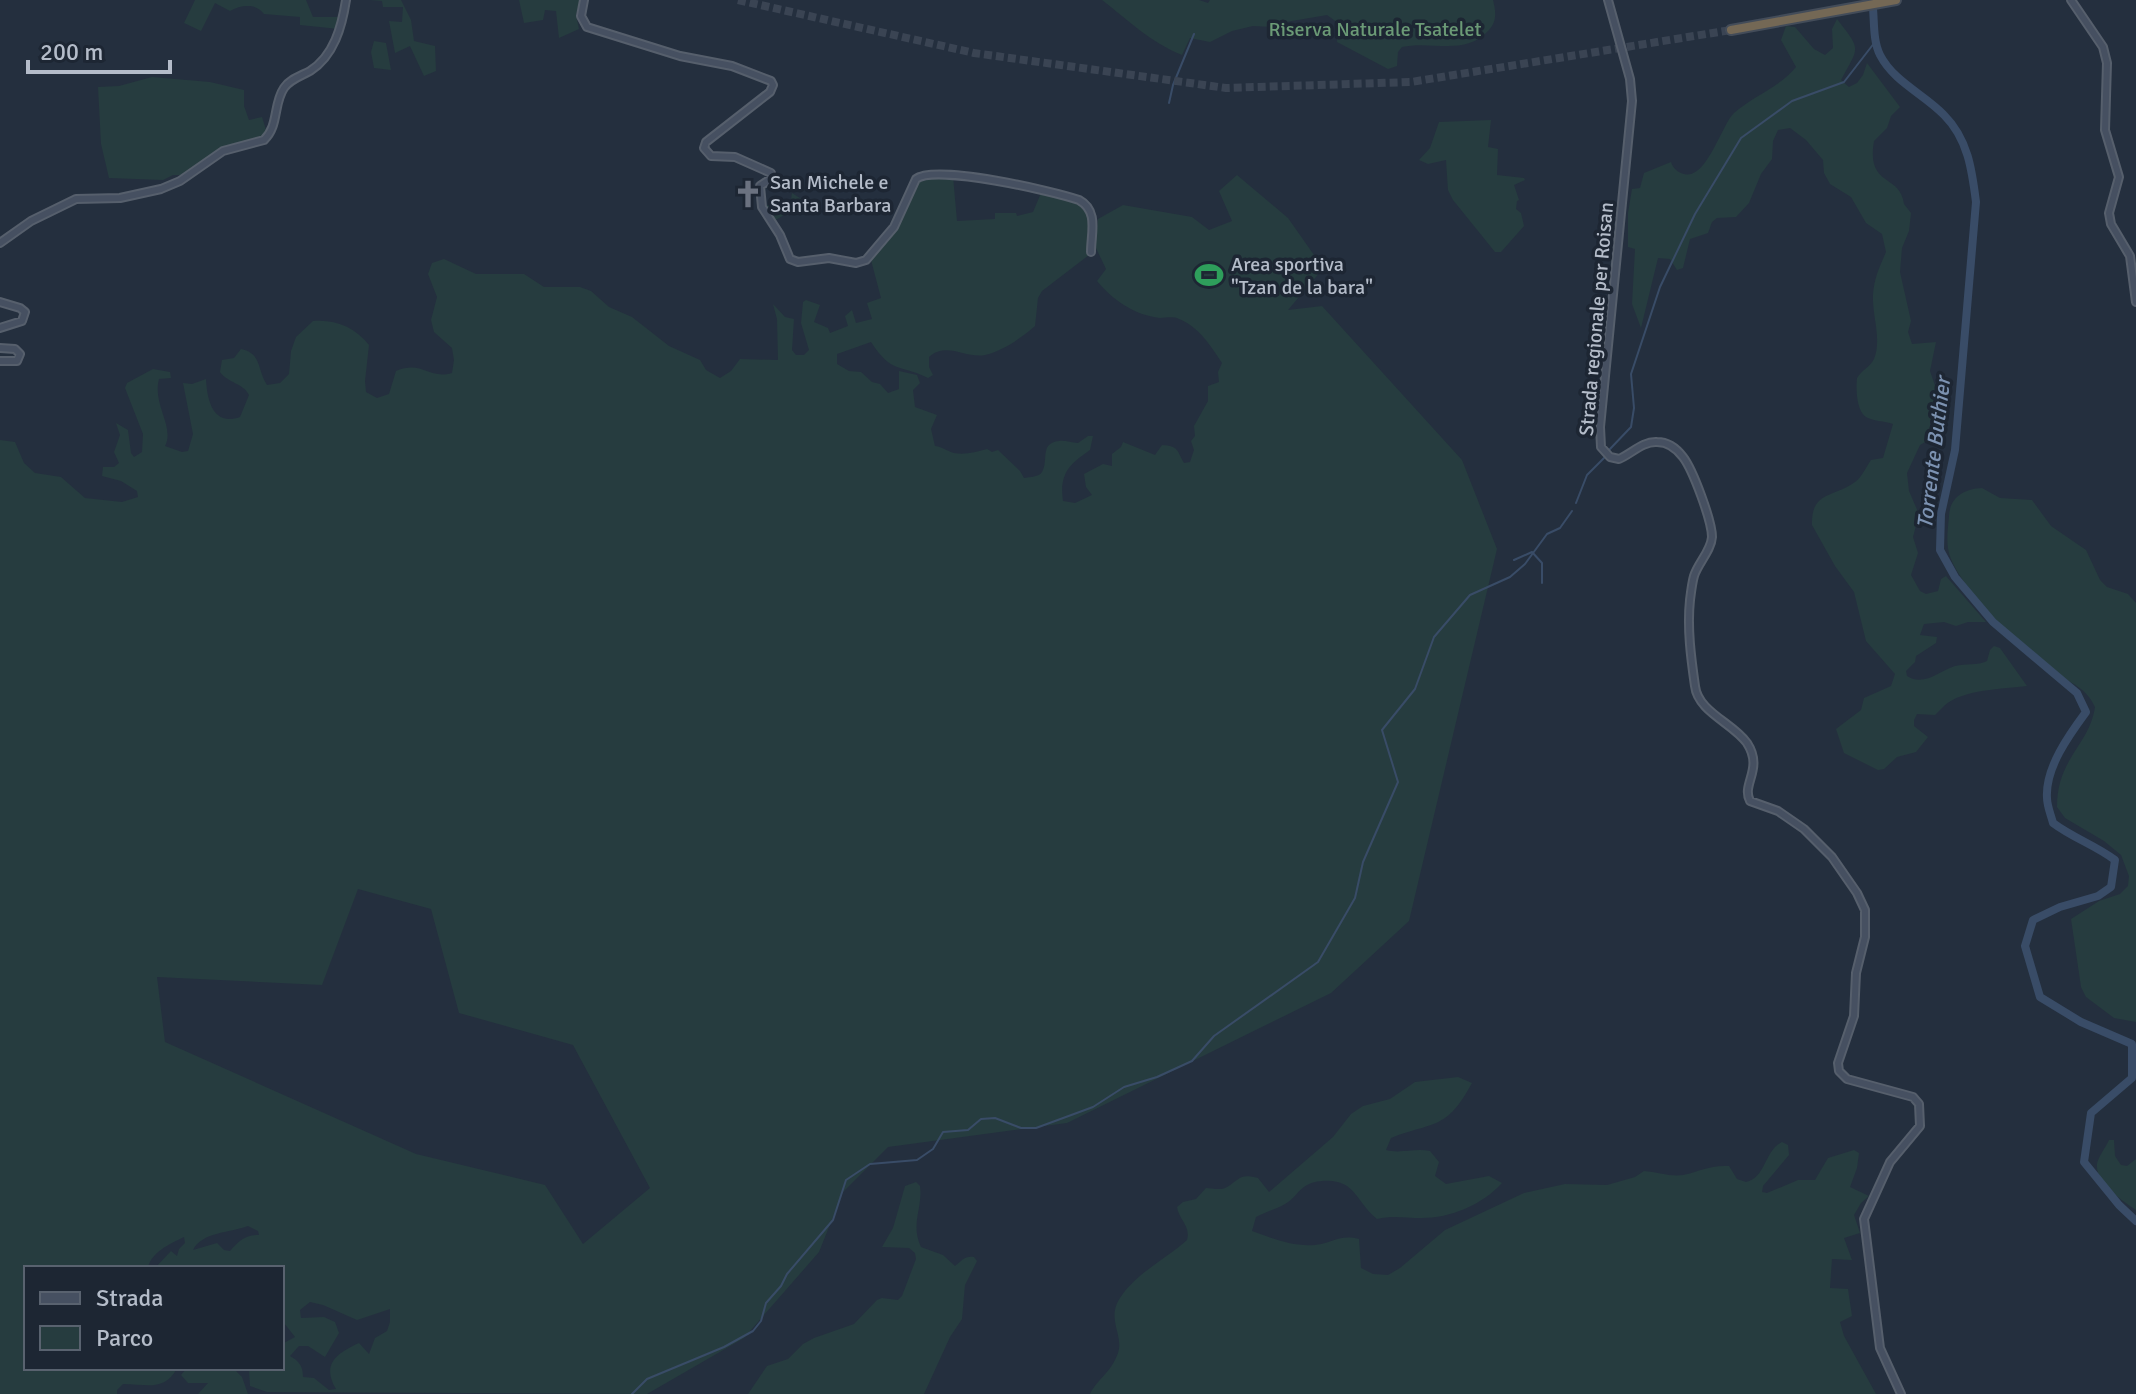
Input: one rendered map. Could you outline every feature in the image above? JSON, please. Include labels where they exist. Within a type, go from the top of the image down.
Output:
[{"type":"highway","points":[[1731,30],[1896,0]]},
{"type":"main road","points":[[0,243],[31,221],[76,199],[120,198],[161,189],[180,181],[223,151],[264,140],[273,127],[283,89],[315,67],[334,43],[343,21],[346,0]]},
{"type":"main road","points":[[584,0],[581,16],[587,27],[680,56],[732,66],[771,81],[770,92],[706,142],[704,148],[711,156],[735,157],[771,173],[772,178],[760,186],[762,207],[780,235],[786,254],[793,261],[829,258],[856,263],[866,260],[894,227],[916,179],[930,173],[1020,185],[1079,200],[1086,204],[1093,219],[1091,252]]},
{"type":"main road","name":"Strada regionale per Roisan","points":[[1608,0],[1630,79],[1632,101],[1600,427],[1601,447],[1610,457],[1619,459],[1647,444],[1664,443],[1675,449],[1687,463],[1712,536],[1695,575],[1690,602],[1690,639],[1696,693],[1745,740],[1750,749],[1755,767],[1747,792],[1750,801],[1778,811],[1804,829],[1832,857],[1865,910],[1865,937],[1856,973],[1854,1016],[1838,1063],[1839,1071],[1847,1079],[1913,1097],[1921,1112],[1916,1133],[1890,1162],[1864,1219],[1880,1348],[1901,1394]]},
{"type":"main road","points":[[2071,0],[2103,47],[2107,63],[2105,130],[2119,173],[2109,213],[2111,224],[2130,256],[2136,302]]},
{"type":"main road","points":[[0,302],[25,312],[22,321],[0,328]]},
{"type":"main road","points":[[0,348],[15,349],[20,354],[17,361],[0,361]]},
{"type":"green space","points":[[195,0],[306,0],[313,17],[341,17],[339,29],[300,25],[300,17],[264,14],[248,6],[230,11],[215,3],[201,31],[184,23]]},
{"type":"green space","points":[[370,0],[401,0],[411,20],[414,41],[435,46],[436,71],[424,76],[410,46],[395,53],[389,21],[402,22],[403,7],[383,7],[382,1]]},
{"type":"green space","points":[[519,0],[580,0],[576,15],[579,29],[559,38],[556,11],[545,10],[543,20],[524,23]]},
{"type":"green space","name":"Riserva Naturale Tsatelet","points":[[1102,0],[1199,0],[1208,3],[1210,0],[1493,0],[1495,16],[1489,30],[1470,43],[1402,47],[1398,52],[1397,66],[1388,69],[1337,42],[1338,23],[1327,15],[1280,23],[1274,27],[1253,26],[1232,31],[1210,42],[1190,38],[1182,55],[1149,37]]},
{"type":"green space","points":[[1837,19],[1851,37],[1855,49],[1841,80],[1849,87],[1857,83],[1867,63],[1900,107],[1891,116],[1887,128],[1874,141],[1873,156],[1879,173],[1901,194],[1911,213],[1909,231],[1902,248],[1900,272],[1911,321],[1908,332],[1912,344],[1936,342],[1930,371],[1943,409],[1941,415],[1930,421],[1930,439],[1920,445],[1907,473],[1909,491],[1919,514],[1913,537],[1918,553],[1911,575],[1920,591],[1926,594],[1938,591],[1941,579],[1946,576],[1986,622],[1956,626],[1944,622],[1924,624],[1920,635],[1937,637],[1936,643],[1916,656],[1915,662],[1906,671],[1907,676],[1925,679],[1955,666],[1983,663],[1994,646],[2000,648],[2027,686],[1972,693],[1952,700],[1935,715],[1917,714],[1914,726],[1928,737],[1916,752],[1897,757],[1884,769],[1878,770],[1844,753],[1836,729],[1861,710],[1864,698],[1891,686],[1895,674],[1866,641],[1854,592],[1812,525],[1815,506],[1819,501],[1855,482],[1871,460],[1883,458],[1893,424],[1866,417],[1858,404],[1857,393],[1857,378],[1872,362],[1876,351],[1873,295],[1886,252],[1882,234],[1866,223],[1851,197],[1830,184],[1824,173],[1823,160],[1806,140],[1790,128],[1778,130],[1773,141],[1772,159],[1761,174],[1749,203],[1736,217],[1717,218],[1708,233],[1690,239],[1683,268],[1677,270],[1670,259],[1658,258],[1641,328],[1632,304],[1635,249],[1628,247],[1632,189],[1640,188],[1644,173],[1671,162],[1676,170],[1684,174],[1692,174],[1699,169],[1734,113],[1796,67],[1781,40],[1786,26],[1795,27],[1814,49],[1825,55],[1833,48],[1832,29]]},
{"type":"green space","points":[[374,41],[386,43],[391,70],[374,68],[371,52]]},
{"type":"green space","points":[[152,77],[210,82],[244,90],[244,106],[249,120],[262,117],[267,133],[257,140],[217,151],[185,175],[173,175],[163,180],[109,178],[101,144],[98,87],[119,86]]},
{"type":"green space","points":[[1491,120],[1488,147],[1498,149],[1497,175],[1525,180],[1514,185],[1519,200],[1516,209],[1521,213],[1524,226],[1501,252],[1495,252],[1453,200],[1448,190],[1446,160],[1428,164],[1419,160],[1430,148],[1439,122]]},
{"type":"green space","points":[[1237,175],[1288,218],[1314,255],[1326,265],[1288,310],[1322,306],[1462,460],[1497,549],[1409,921],[1331,993],[1067,1123],[888,1147],[843,1192],[819,1252],[744,1338],[647,1394],[267,1392],[250,1386],[249,1370],[284,1370],[284,1343],[295,1337],[284,1323],[284,1266],[157,1266],[171,1251],[177,1256],[185,1243],[184,1237],[157,1253],[149,1266],[24,1266],[24,1370],[176,1370],[167,1381],[154,1385],[123,1384],[117,1394],[0,1394],[0,440],[15,442],[24,463],[35,473],[61,477],[85,498],[122,502],[138,497],[137,491],[121,481],[102,476],[103,467],[114,467],[119,463],[114,452],[120,435],[116,423],[128,430],[134,457],[142,452],[143,434],[125,388],[127,383],[153,369],[170,372],[171,378],[159,379],[158,388],[167,431],[165,446],[182,452],[188,451],[193,434],[183,383],[192,384],[206,379],[210,402],[217,414],[223,418],[240,417],[249,395],[220,372],[222,360],[234,358],[241,349],[248,351],[256,358],[267,385],[280,383],[289,374],[296,337],[313,321],[329,321],[344,326],[369,345],[366,392],[377,398],[389,394],[396,371],[405,368],[437,374],[452,373],[452,348],[434,332],[431,320],[437,297],[428,274],[432,263],[444,259],[476,274],[524,274],[544,287],[580,287],[591,291],[609,307],[632,317],[669,346],[700,360],[706,370],[720,378],[731,371],[740,359],[778,360],[777,319],[773,304],[785,317],[794,319],[792,350],[796,355],[804,355],[809,350],[801,323],[803,302],[806,300],[820,305],[814,322],[828,328],[830,333],[848,326],[845,316],[852,310],[856,323],[872,319],[867,303],[881,298],[871,260],[888,239],[921,177],[953,176],[957,221],[995,219],[995,213],[1016,213],[1017,216],[1033,212],[1041,193],[1077,201],[1088,212],[1089,255],[1042,291],[1038,298],[1035,326],[998,350],[978,356],[950,350],[936,352],[929,357],[933,375],[928,378],[891,364],[871,342],[837,354],[837,364],[849,371],[861,372],[888,393],[899,389],[899,371],[917,375],[920,383],[913,390],[915,407],[937,415],[931,429],[935,446],[958,454],[998,450],[1024,478],[1042,472],[1047,449],[1053,442],[1078,443],[1093,436],[1090,450],[1072,465],[1063,483],[1063,501],[1075,503],[1092,495],[1086,487],[1084,474],[1103,464],[1112,466],[1112,454],[1123,442],[1155,455],[1162,445],[1172,447],[1184,463],[1190,462],[1194,450],[1191,441],[1195,436],[1194,426],[1208,401],[1208,386],[1219,382],[1218,372],[1222,363],[1204,337],[1186,322],[1133,310],[1097,281],[1106,269],[1095,246],[1098,219],[1123,205],[1192,217],[1209,230],[1232,221],[1219,191]],"holes":[[[358,889],[431,909],[459,1013],[573,1045],[650,1188],[583,1244],[545,1185],[416,1154],[165,1042],[157,977],[322,985]],[[248,1226],[258,1231],[259,1235],[243,1239],[230,1251],[217,1243],[193,1250],[209,1236]],[[310,1302],[357,1320],[390,1309],[387,1331],[375,1338],[369,1354],[359,1343],[334,1360],[330,1373],[336,1389],[329,1390],[314,1378],[303,1377],[300,1364],[290,1356],[299,1346],[308,1346],[325,1357],[339,1333],[335,1322],[324,1317],[301,1318],[300,1310]]]},
{"type":"green space","points":[[792,193],[806,202],[774,221],[766,205],[790,206]]},
{"type":"green space","points":[[1982,488],[2000,498],[2032,500],[2051,526],[2086,550],[2100,580],[2107,587],[2128,594],[2136,603],[2136,1022],[2114,1018],[2086,997],[2081,987],[2071,919],[2099,901],[2120,894],[2128,886],[2129,876],[2121,855],[2065,818],[2057,807],[2062,776],[2087,732],[2095,707],[2082,690],[2026,651],[1996,621],[1968,588],[1949,554],[1947,543],[1952,504],[1964,492]]},
{"type":"green space","points":[[1458,1077],[1472,1083],[1454,1109],[1438,1122],[1391,1138],[1386,1150],[1430,1151],[1439,1162],[1435,1176],[1446,1184],[1489,1176],[1502,1183],[1485,1198],[1444,1216],[1377,1219],[1347,1186],[1320,1181],[1304,1187],[1285,1204],[1256,1217],[1252,1231],[1299,1245],[1359,1239],[1361,1268],[1373,1274],[1388,1275],[1445,1230],[1524,1193],[1565,1184],[1607,1185],[1635,1177],[1644,1171],[1678,1175],[1722,1166],[1729,1166],[1737,1179],[1746,1182],[1758,1175],[1772,1151],[1782,1142],[1788,1145],[1789,1155],[1763,1186],[1762,1192],[1767,1193],[1798,1180],[1815,1180],[1828,1158],[1854,1150],[1859,1153],[1850,1187],[1869,1196],[1854,1215],[1860,1233],[1844,1238],[1852,1260],[1832,1259],[1830,1288],[1848,1289],[1852,1316],[1840,1322],[1844,1336],[1876,1394],[1090,1394],[1118,1353],[1115,1313],[1120,1298],[1143,1274],[1187,1240],[1187,1231],[1177,1207],[1196,1199],[1206,1188],[1225,1188],[1244,1177],[1258,1178],[1269,1192],[1333,1137],[1351,1114],[1363,1106],[1390,1099],[1415,1082]]},
{"type":"green space","points":[[2109,1140],[2114,1140],[2115,1156],[2121,1165],[2127,1166],[2136,1159],[2136,1210],[2111,1191],[2100,1178],[2097,1164]]},
{"type":"green space","points":[[916,1182],[920,1186],[917,1231],[921,1247],[943,1255],[955,1266],[968,1257],[974,1257],[977,1261],[965,1285],[962,1319],[950,1337],[924,1394],[748,1394],[767,1366],[788,1359],[814,1338],[854,1324],[877,1300],[898,1300],[902,1296],[916,1259],[915,1253],[909,1248],[882,1247],[893,1228],[905,1186]]},
{"type":"green space","points":[[185,1370],[236,1371],[242,1377],[248,1394],[198,1394],[208,1383],[188,1383],[181,1375]]},
{"type":"waterway","name":"Torrente Buthier","points":[[1872,0],[1880,55],[1893,73],[1952,124],[1964,145],[1970,167],[1976,202],[1955,450],[1941,514],[1940,550],[1955,577],[1993,622],[2077,693],[2086,712],[2054,764],[2047,787],[2047,801],[2053,823],[2115,860],[2111,887],[2098,896],[2060,907],[2033,920],[2025,946],[2040,997],[2081,1022],[2132,1044],[2132,1078],[2091,1113],[2084,1162],[2136,1221]]},
{"type":"waterway","points":[[1169,103],[1194,34]]},
{"type":"waterway","points":[[1609,450],[1631,427],[1634,408],[1631,374],[1660,287],[1695,214],[1741,138],[1792,101],[1844,82],[1875,42]]},
{"type":"waterway","points":[[1576,503],[1587,475],[1605,457]]},
{"type":"waterway","points":[[632,1394],[647,1379],[724,1347],[753,1331],[761,1321],[766,1303],[833,1220],[846,1180],[870,1164],[917,1160],[933,1149],[943,1132],[968,1130],[981,1119],[995,1118],[1021,1128],[1036,1128],[1093,1107],[1124,1087],[1157,1077],[1192,1061],[1214,1036],[1318,962],[1355,898],[1363,862],[1398,782],[1382,730],[1415,689],[1434,637],[1470,595],[1510,577],[1525,564],[1547,534],[1560,528],[1572,511]]},
{"type":"waterway","points":[[1514,560],[1532,552],[1542,563],[1542,583]]},
{"type":"tunnel","points":[[738,0],[974,53],[1226,88],[1411,82],[1731,30]]},
{"type":"place","name":"San Michele e Santa Barbara","points":[[748,194]]},
{"type":"place","name":"Area sportiva \"Tzan de la bara\"","points":[[1209,275]]}]
